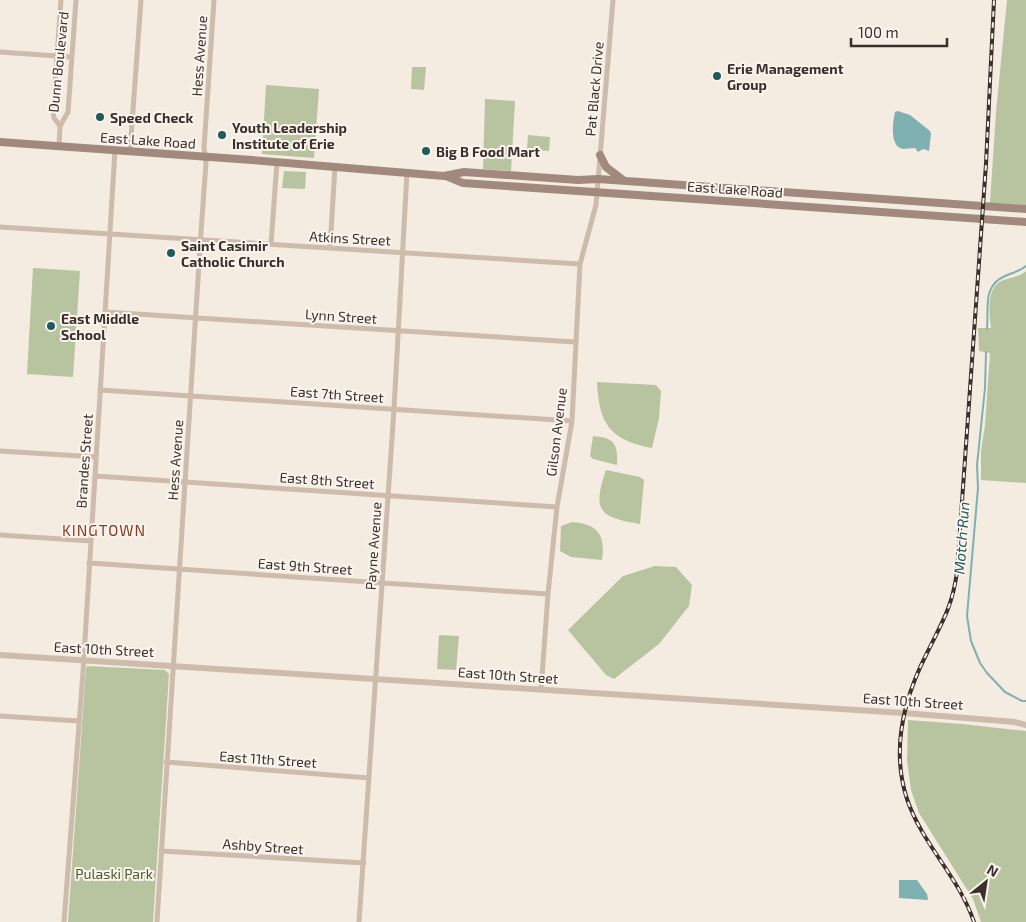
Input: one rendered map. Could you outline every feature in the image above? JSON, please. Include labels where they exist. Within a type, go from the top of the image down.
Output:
[{"type":"main road","name":"East Lake Road","points":[[0,142],[407,172],[444,176],[463,183],[1026,222]]},
{"type":"main road","points":[[600,155],[606,167],[624,181]]},
{"type":"main road","name":"East Lake Road","points":[[444,176],[464,172],[578,180],[598,179],[1026,209]]},
{"type":"street","name":"Dunn Boulevard","points":[[60,126],[54,118],[53,112],[61,0]]},
{"type":"street","name":"Dunn Boulevard","points":[[59,146],[60,126],[68,112],[76,0]]},
{"type":"street","points":[[130,151],[141,0]]},
{"type":"street","name":"Hess Avenue","points":[[156,922],[201,240],[205,133],[214,0]]},
{"type":"street","name":"Pat Black Drive","points":[[598,179],[613,0]]},
{"type":"street","points":[[0,52],[72,57]]},
{"type":"street","name":"Brandes Street","points":[[64,922],[91,541],[115,150]]},
{"type":"street","points":[[271,244],[277,162]]},
{"type":"street","points":[[330,248],[335,166]]},
{"type":"street","name":"Payne Avenue","points":[[359,922],[399,331],[407,172]]},
{"type":"street","name":"Gilson Avenue","points":[[541,690],[557,506],[572,421],[580,264],[594,214],[598,179]]},
{"type":"street","name":"Atkins Street","points":[[0,227],[580,264]]},
{"type":"street","name":"Lynn Street","points":[[105,312],[575,342]]},
{"type":"street","name":"East 7th Street","points":[[100,390],[572,421]]},
{"type":"street","points":[[0,451],[96,457]]},
{"type":"street","name":"East 8th Street","points":[[95,476],[557,506]]},
{"type":"street","points":[[0,535],[91,541]]},
{"type":"street","name":"East 9th Street","points":[[89,563],[548,594]]},
{"type":"street","name":"East 10th Street","points":[[0,655],[1015,722],[1026,725]]},
{"type":"street","points":[[0,716],[79,721]]},
{"type":"street","name":"East 10th Street","points":[[1015,722],[1026,720]]},
{"type":"street","name":"East 11th Street","points":[[166,762],[369,778]]},
{"type":"street","name":"Ashby Street","points":[[161,852],[364,864]]},
{"type":"green space","points":[[1007,0],[1026,0],[1026,205],[990,203],[996,112]]},
{"type":"green space","points":[[412,67],[426,67],[424,90],[411,89]]},
{"type":"green space","points":[[266,85],[319,89],[314,158],[262,154]]},
{"type":"green space","points":[[485,99],[515,101],[511,171],[483,169]]},
{"type":"green space","points":[[528,135],[550,137],[549,151],[527,149]]},
{"type":"green space","points":[[284,171],[306,172],[305,189],[282,188]]},
{"type":"green space","points":[[33,268],[80,271],[73,377],[27,374]]},
{"type":"green space","points":[[1026,271],[1026,483],[981,480],[981,451],[985,425],[990,353],[979,351],[978,328],[991,328],[990,300],[994,287],[1004,280],[1018,276]]},
{"type":"green space","points":[[597,382],[656,385],[661,391],[659,418],[652,448],[637,445],[626,440],[609,427],[600,408]]},
{"type":"green space","points":[[593,436],[606,438],[614,443],[617,452],[617,465],[593,459],[590,456]]},
{"type":"green space","points":[[606,470],[640,477],[644,480],[640,524],[615,518],[602,510],[600,495]]},
{"type":"green space","points":[[572,522],[588,525],[598,532],[603,543],[602,560],[571,557],[560,551],[561,526]]},
{"type":"green space","points":[[655,566],[676,567],[692,585],[689,606],[659,644],[614,679],[606,675],[568,630],[623,576]]},
{"type":"green space","points":[[439,635],[459,636],[456,670],[437,669]]},
{"type":"green space","name":"Pulaski Park","points":[[87,666],[165,670],[169,674],[153,922],[68,922]]},
{"type":"green space","points":[[908,720],[1026,731],[1026,922],[981,922],[973,899],[919,813],[911,790],[907,760]]},
{"type":"water","points":[[898,111],[910,115],[930,131],[929,151],[923,149],[918,152],[915,148],[903,149],[896,144],[893,127],[895,112]]},
{"type":"water","points":[[899,880],[917,880],[927,894],[928,900],[899,898]]},
{"type":"waterway","name":"Motch Run","points":[[987,329],[988,298],[993,286],[998,280],[1026,266]]},
{"type":"waterway","name":"Motch Run","points":[[986,352],[985,388],[977,465],[978,488],[967,616],[971,641],[980,663],[1005,692],[1022,701],[1026,701]]},
{"type":"railway","points":[[974,922],[959,890],[922,831],[907,799],[902,781],[900,743],[906,706],[919,670],[946,614],[957,572],[986,164],[994,0]]},
{"type":"place","name":"Erie Management Group","points":[[717,76]]},
{"type":"place","name":"Speed Check","points":[[100,117]]},
{"type":"place","name":"Youth Leadership Institute of Erie","points":[[222,135]]},
{"type":"place","name":"Big B Food Mart","points":[[426,151]]},
{"type":"place","name":"Saint Casimir Catholic Church","points":[[171,253]]},
{"type":"place","name":"East Middle School","points":[[51,326]]},
{"type":"district","name":"KINGTOWN","points":[[104,530]]}]
